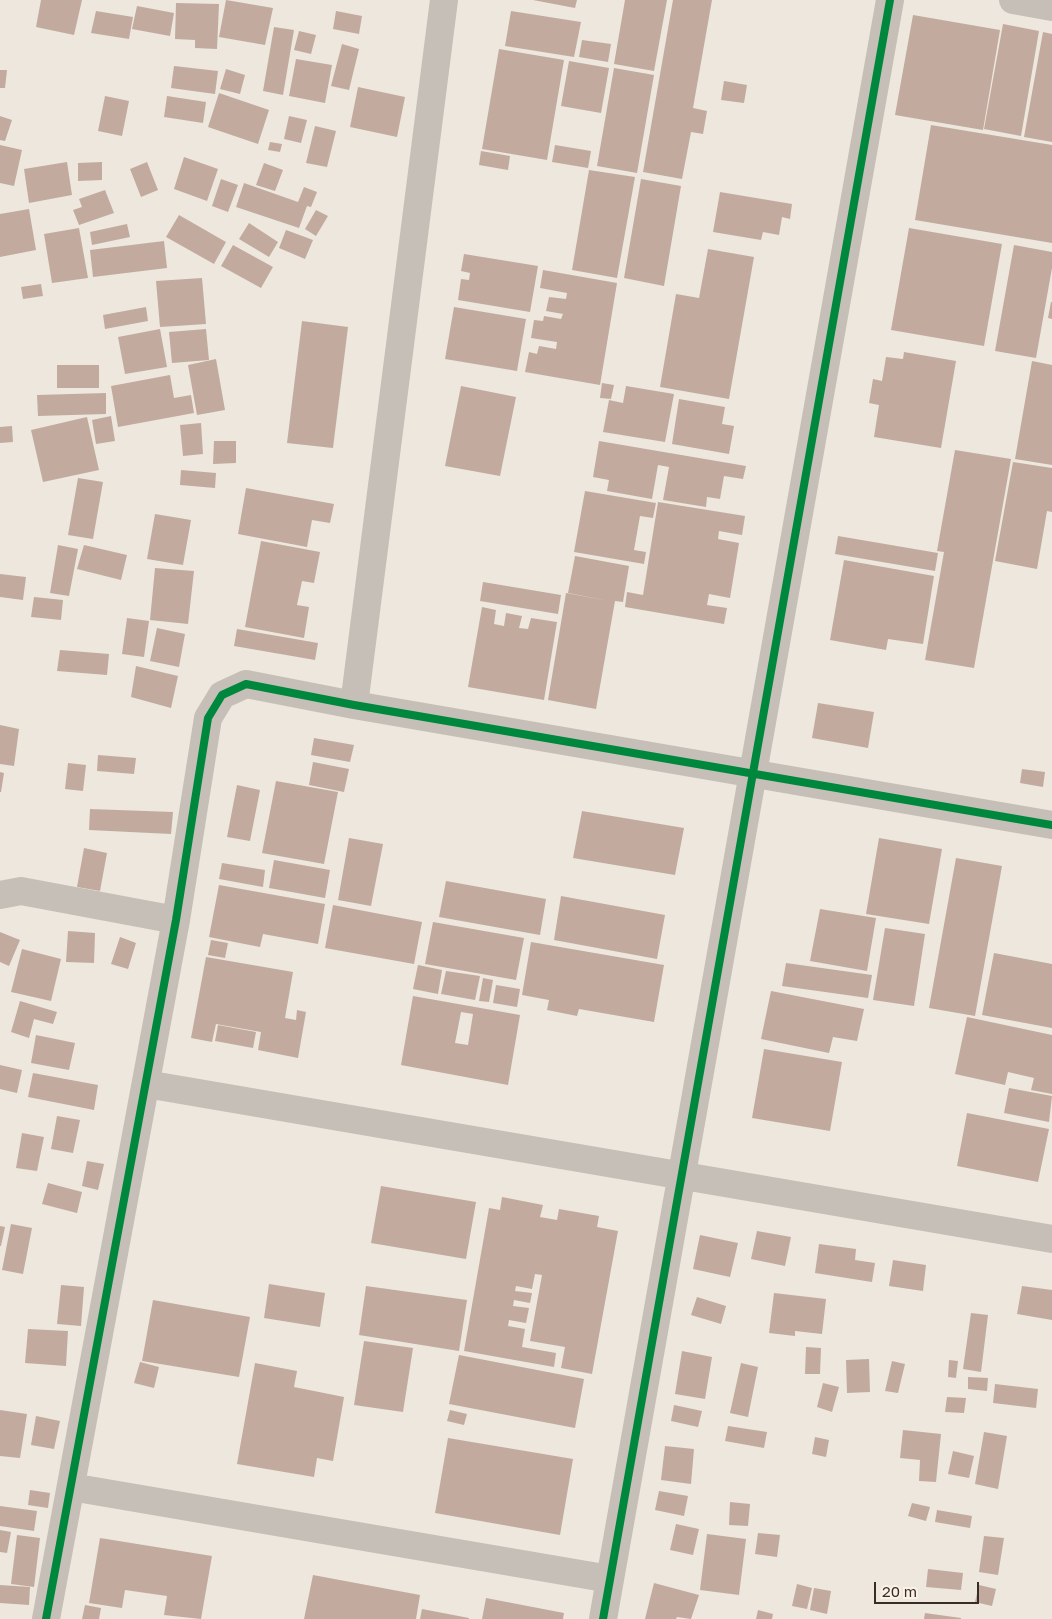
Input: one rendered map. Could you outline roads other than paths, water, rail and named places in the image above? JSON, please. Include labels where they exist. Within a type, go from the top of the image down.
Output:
[{"type":"street","points":[[354,705],[444,0]]},
{"type":"street","points":[[603,1619],[890,0]]},
{"type":"street","points":[[1013,0],[1052,7]]},
{"type":"street","points":[[46,1619],[176,920],[208,718],[222,695],[246,684],[354,705],[1052,825]]},
{"type":"street","points":[[0,895],[21,891],[176,920]]},
{"type":"street","points":[[146,1084],[1052,1239]]},
{"type":"street","points":[[71,1487],[610,1579]]}]
